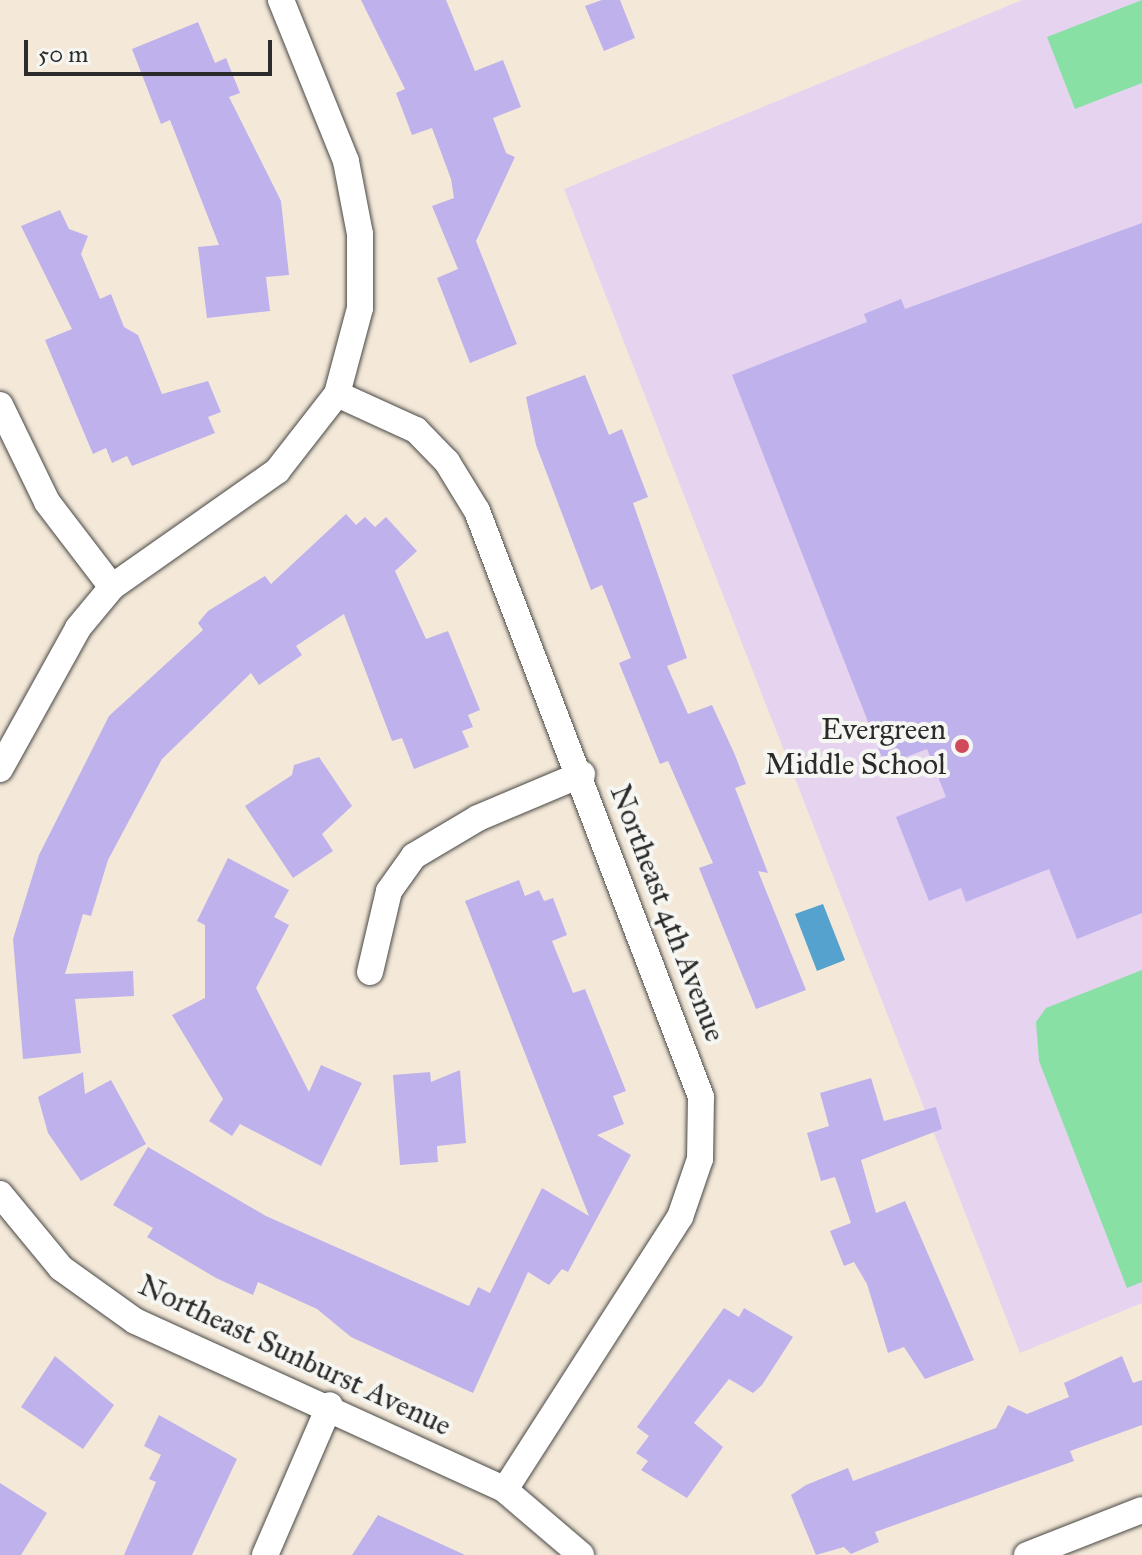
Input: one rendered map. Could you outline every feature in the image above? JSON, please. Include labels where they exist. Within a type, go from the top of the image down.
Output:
[{"type":"street","points":[[0,769],[78,628],[112,587],[277,471],[337,394],[360,308],[360,234],[346,161],[281,0]]},
{"type":"street","name":"Northeast 4th Avenue","points":[[337,394],[416,430],[447,462],[477,511],[582,774],[697,1080],[700,1159],[680,1217],[505,1490]]},
{"type":"street","points":[[0,405],[47,502],[112,587]]},
{"type":"street","points":[[370,972],[389,891],[414,856],[478,818],[582,774]]},
{"type":"street","name":"Northeast Sunburst Avenue","points":[[0,1194],[61,1268],[135,1321],[330,1405],[505,1490],[581,1555]]},
{"type":"street","points":[[265,1555],[330,1405]]},
{"type":"street","points":[[1027,1555],[1142,1510]]},
{"type":"shaded area","name":"Evergreen Middle School","points":[[1022,0],[1142,0],[1142,1303],[1020,1353],[564,189]]},
{"type":"green space","points":[[1142,0],[1142,83],[1075,109],[1047,37]]},
{"type":"green space","points":[[1142,970],[1142,1282],[1127,1288],[1039,1061],[1036,1022],[1046,1008]]},
{"type":"water","points":[[823,904],[845,960],[817,971],[795,914]]},
{"type":"building","points":[[361,0],[446,0],[475,71],[503,60],[521,107],[493,118],[506,153],[515,157],[476,241],[517,344],[470,363],[437,278],[458,269],[432,206],[454,198],[451,179],[432,128],[412,135],[396,93],[405,89]]},
{"type":"building","points":[[602,0],[620,0],[635,38],[604,51],[585,6]]},
{"type":"building","points":[[198,22],[215,63],[226,58],[240,93],[229,97],[281,201],[289,275],[266,277],[270,311],[207,318],[198,247],[219,245],[170,120],[161,124],[132,49]]},
{"type":"building","points":[[60,210],[69,229],[88,236],[81,254],[100,299],[111,294],[124,327],[138,335],[162,394],[208,381],[221,412],[208,417],[215,433],[132,466],[127,456],[112,463],[106,448],[93,454],[45,340],[72,329],[21,226]]},
{"type":"building","points":[[1142,223],[1142,913],[1077,939],[1049,869],[966,902],[961,888],[929,901],[896,817],[946,797],[927,749],[885,765],[732,375],[867,322],[864,314],[901,299],[905,309]]},
{"type":"building","points":[[585,375],[609,435],[622,429],[648,497],[633,503],[687,658],[667,666],[688,714],[712,705],[735,755],[746,784],[735,788],[768,873],[758,871],[806,990],[756,1009],[699,868],[713,863],[668,761],[660,764],[619,663],[631,658],[602,585],[591,590],[536,445],[526,397]]},
{"type":"building","points":[[346,514],[356,525],[365,517],[375,527],[386,517],[417,551],[395,571],[426,639],[448,631],[480,710],[468,715],[473,727],[462,731],[469,747],[414,769],[402,738],[392,741],[344,614],[296,646],[302,655],[259,685],[251,673],[162,759],[108,860],[91,916],[83,914],[65,974],[133,971],[134,996],[75,999],[81,1053],[23,1059],[13,939],[39,855],[109,716],[203,630],[198,623],[208,611],[265,576],[271,584]]},
{"type":"building","points":[[319,757],[352,806],[322,834],[333,851],[293,878],[245,806],[292,775],[294,765]]},
{"type":"building","points":[[228,858],[289,890],[274,917],[289,925],[256,988],[309,1092],[321,1065],[362,1083],[321,1166],[240,1124],[232,1136],[209,1121],[223,1099],[172,1015],[205,998],[205,925],[197,921]]},
{"type":"building","points":[[519,880],[525,896],[539,890],[544,901],[553,898],[567,935],[552,941],[573,993],[585,989],[626,1091],[613,1096],[624,1124],[597,1135],[631,1155],[568,1272],[562,1269],[549,1285],[528,1272],[473,1393],[351,1337],[317,1309],[258,1282],[253,1295],[216,1278],[147,1237],[153,1228],[113,1205],[148,1147],[266,1216],[469,1306],[478,1287],[490,1293],[542,1188],[589,1216],[465,901]]},
{"type":"building","points":[[460,1070],[466,1143],[437,1146],[438,1162],[400,1165],[393,1075],[430,1072],[431,1082]]},
{"type":"building","points":[[83,1072],[85,1094],[111,1080],[146,1144],[81,1181],[48,1133],[38,1097]]},
{"type":"building","points":[[871,1078],[884,1121],[936,1107],[942,1129],[861,1160],[876,1213],[905,1201],[974,1360],[925,1379],[904,1347],[888,1353],[867,1284],[854,1262],[844,1266],[830,1231],[851,1223],[835,1177],[821,1181],[807,1133],[829,1126],[820,1093]]},
{"type":"building","points":[[724,1308],[739,1317],[744,1308],[793,1337],[762,1385],[753,1393],[729,1379],[694,1423],[723,1447],[687,1498],[641,1470],[648,1461],[636,1453],[649,1436],[637,1427]]},
{"type":"building","points":[[55,1356],[114,1405],[83,1449],[21,1407]]},
{"type":"building","points":[[1122,1356],[1133,1383],[1142,1380],[1142,1425],[1070,1451],[1074,1461],[875,1532],[879,1542],[851,1554],[844,1547],[816,1555],[791,1495],[806,1485],[848,1468],[853,1481],[996,1428],[1008,1405],[1027,1414],[1069,1397],[1064,1383]]},
{"type":"building","points":[[159,1415],[237,1459],[192,1555],[124,1555],[156,1482],[149,1479],[161,1455],[144,1446]]},
{"type":"building","points":[[0,1483],[47,1513],[21,1555],[0,1555]]},
{"type":"building","points":[[378,1515],[465,1555],[352,1555]]},
{"type":"place","name":"Evergreen Middle School","points":[[962,746]]}]
